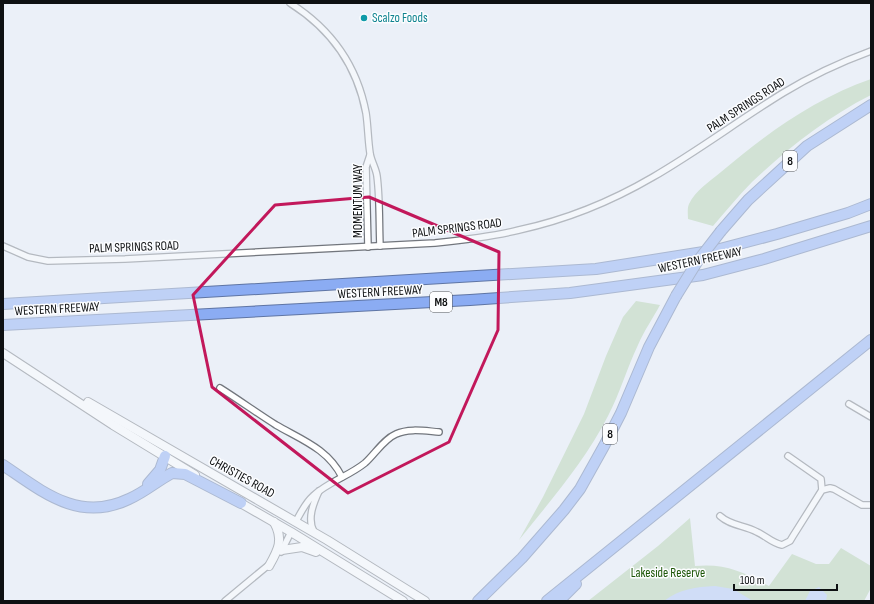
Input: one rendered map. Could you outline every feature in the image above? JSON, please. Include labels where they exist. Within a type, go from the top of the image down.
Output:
[{"type":"highway","name":"8","points":[[478,601],[531,548],[580,489],[621,413],[649,347],[676,296],[697,262],[721,231],[748,200],[807,146],[871,105]]},
{"type":"highway","name":"WESTERN FREEWAY","points":[[3,304],[596,269],[716,250],[784,232],[848,213],[871,204]]},
{"type":"highway","name":"WESTERN FREEWAY","points":[[3,325],[470,300],[570,293],[661,282],[703,275],[764,259],[871,226]]},
{"type":"highway","points":[[547,601],[871,340]]},
{"type":"highway","points":[[138,494],[154,478],[162,466],[165,456]]},
{"type":"highway","points":[[3,465],[49,496],[77,506],[91,508],[109,506],[129,499],[172,473],[179,472],[241,503]]},
{"type":"highway","points":[[559,601],[605,554]]},
{"type":"main road","name":"CHRISTIES ROAD","points":[[3,353],[45,379],[113,425],[403,601]]},
{"type":"main road","name":"CHRISTIES ROAD","points":[[45,379],[314,532],[425,601]]},
{"type":"main road","points":[[107,413],[162,450],[165,456]]},
{"type":"main road","points":[[269,566],[278,550],[279,543],[279,534],[274,522]]},
{"type":"main road","points":[[291,532],[296,522]]},
{"type":"main road","points":[[282,550],[306,548],[349,568]]},
{"type":"street","name":"MOMENTUM WAY","points":[[290,3],[309,15],[328,33],[338,46],[350,67],[360,90],[366,114],[370,154],[377,175],[380,246]]},
{"type":"street","name":"PALM SPRINGS ROAD","points":[[3,246],[28,257],[48,261],[125,259],[368,247],[462,240],[518,231],[569,216],[624,192],[681,160],[784,92],[828,69],[871,51]]},
{"type":"street","name":"MOMENTUM WAY","points":[[368,247],[366,167],[370,154]]},
{"type":"street","points":[[220,388],[320,451],[330,459],[342,477]]},
{"type":"street","points":[[849,404],[871,417]]},
{"type":"street","points":[[296,522],[308,501],[319,491],[363,464],[375,454],[391,436],[396,433],[411,430],[439,432]]},
{"type":"street","points":[[720,516],[729,522],[750,529],[782,545],[790,541],[822,490],[821,479],[788,456]]},
{"type":"street","points":[[822,490],[826,488],[834,488],[862,505],[871,505]]},
{"type":"street","points":[[314,532],[312,526],[312,510],[319,491]]},
{"type":"street","points":[[225,601],[269,566],[282,550],[291,532]]},
{"type":"highlighted area","points":[[369,197],[499,252],[498,330],[449,442],[348,493],[212,387],[193,295],[275,205]]},
{"type":"green space","points":[[871,79],[871,95],[823,123],[779,158],[747,187],[713,226],[688,219],[688,206],[695,195],[756,144],[792,118],[830,96]]},
{"type":"green space","points":[[636,301],[660,305],[640,340],[612,407],[589,449],[519,540],[543,497],[584,414],[606,356],[623,317]]},
{"type":"green space","name":"Lakeside Reserve","points":[[690,518],[695,566],[706,565],[725,567],[743,573],[769,586],[792,554],[816,564],[829,564],[841,548],[871,566],[871,588],[864,601],[588,601],[658,546]]},
{"type":"water","points":[[715,586],[733,589],[753,601],[664,601],[688,589]]},
{"type":"water","points":[[819,587],[827,595],[826,601],[805,601],[810,591]]},
{"type":"place","name":"Scalzo Foods","points":[[364,18]]}]
